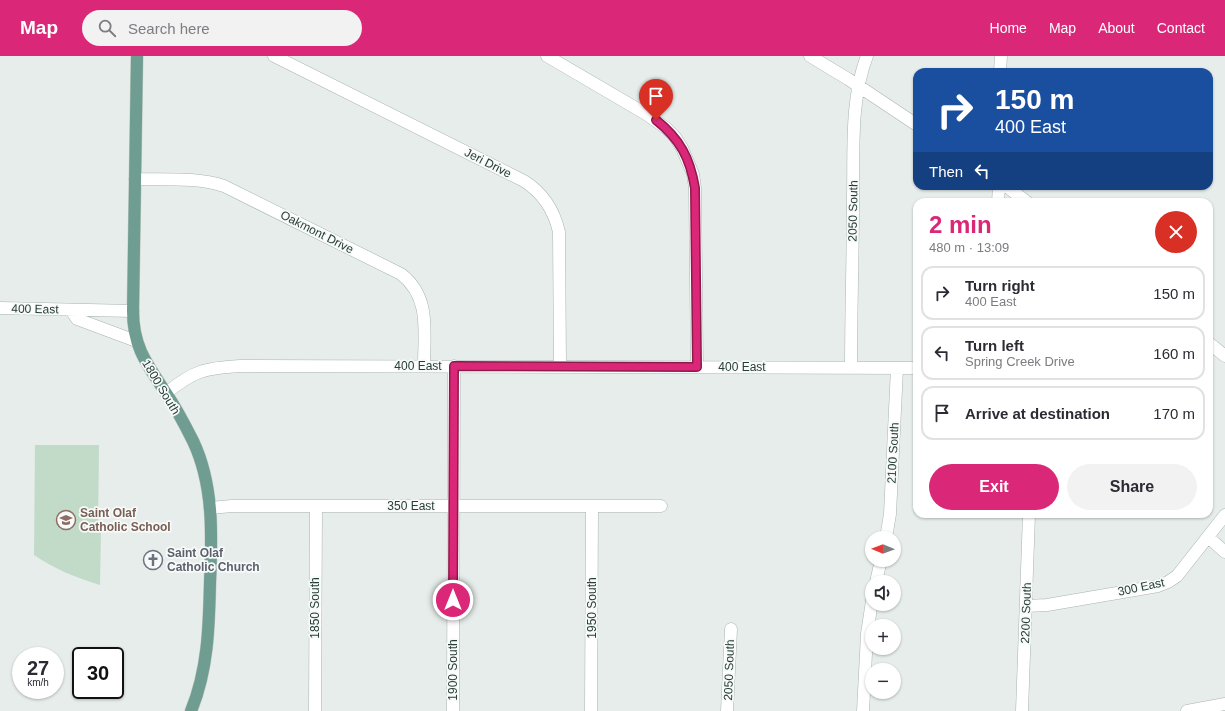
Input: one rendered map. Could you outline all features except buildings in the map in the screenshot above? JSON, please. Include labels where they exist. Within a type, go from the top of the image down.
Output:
[{"type":"main road","name":"1800 South","points":[[137,56],[133,327],[136,341],[146,364],[166,393],[193,442],[204,475],[210,508],[211,554],[208,642],[204,670],[197,697],[191,711]]},
{"type":"street","name":"Jeri Drive","points":[[274,56],[524,181],[542,196],[553,212],[560,232],[560,366]]},
{"type":"street","points":[[546,56],[656,120],[675,137],[682,148],[693,174],[695,188],[697,367]]},
{"type":"street","points":[[810,56],[859,86],[913,122]]},
{"type":"street","name":"2050 South","points":[[851,368],[854,130],[862,68],[867,56]]},
{"type":"street","points":[[1000,68],[1001,56]]},
{"type":"street","name":"Oakmont Drive","points":[[135,179],[198,180],[216,183],[401,274],[417,291],[422,303],[424,315],[424,366]]},
{"type":"street","points":[[1011,190],[1022,198]]},
{"type":"street","name":"400 East","points":[[0,308],[133,311]]},
{"type":"street","name":"400 East","points":[[71,310],[77,319],[136,341]]},
{"type":"street","points":[[1213,346],[1225,356]]},
{"type":"street","name":"400 East","points":[[166,393],[191,374],[215,368],[240,366],[913,368]]},
{"type":"street","name":"1900 South","points":[[453,711],[454,366]]},
{"type":"street","name":"2100 South","points":[[887,531],[890,508],[897,368]]},
{"type":"street","name":"350 East","points":[[210,508],[232,506],[661,506]]},
{"type":"street","name":"1850 South","points":[[315,711],[316,506]]},
{"type":"street","name":"1950 South","points":[[591,711],[592,506]]},
{"type":"street","name":"300 East","points":[[1026,606],[1047,605],[1163,584],[1177,576],[1225,515]]},
{"type":"street","name":"2200 South","points":[[1022,711],[1030,518]]},
{"type":"street","points":[[1208,537],[1225,552]]},
{"type":"street","points":[[864,711],[867,634],[870,611]]},
{"type":"street","name":"2050 South","points":[[727,711],[730,629]]},
{"type":"street","points":[[1187,711],[1225,704]]},
{"type":"green space","points":[[35,445],[99,445],[98,531],[101,531],[100,585],[66,573],[34,555]]},
{"type":"place","name":"Saint Olaf Catholic School","points":[[66,520]]},
{"type":"place","name":"Saint Olaf Catholic Church","points":[[153,560]]},
{"type":"route","points":[[453,600],[454,366],[697,367],[696,202],[693,174],[682,148],[675,137],[656,120]]}]
